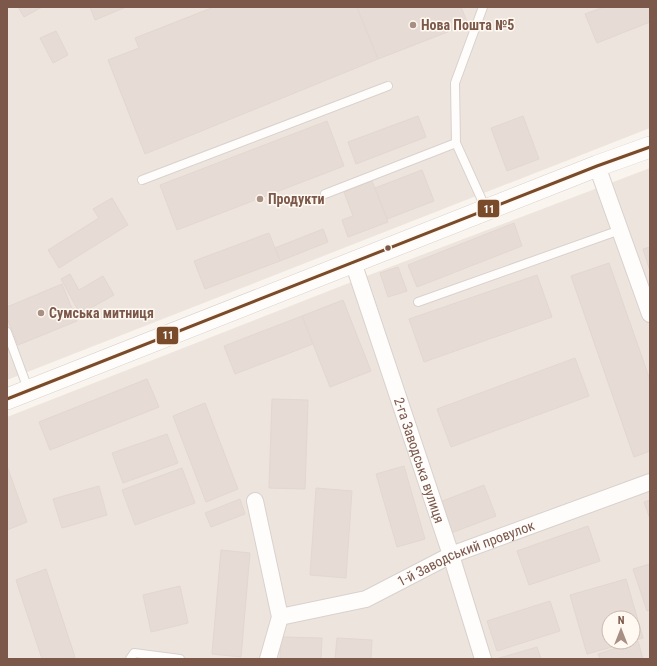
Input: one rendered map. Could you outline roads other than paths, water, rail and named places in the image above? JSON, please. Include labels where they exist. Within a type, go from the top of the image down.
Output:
[{"type":"street","points":[[7,398],[597,166],[650,147]]},
{"type":"street","points":[[597,166],[650,314]]},
{"type":"street","name":"2-га Заводська вулиця","points":[[353,262],[451,555],[482,659]]},
{"type":"street","name":"1-й Заводський провулок","points":[[280,617],[366,599],[451,555],[650,482]]},
{"type":"street","points":[[255,501],[280,617],[268,659]]},
{"type":"lane","points":[[483,7],[455,83],[456,143],[486,210]]},
{"type":"lane","points":[[142,180],[388,86]]},
{"type":"lane","points":[[325,194],[456,143]]},
{"type":"lane","points":[[418,302],[620,230]]},
{"type":"lane","points":[[7,332],[29,390]]},
{"type":"lane","points":[[130,659],[134,653],[180,659]]},
{"type":"place","name":"Нова Пошта №5","points":[[413,25]]},
{"type":"place","name":"Продукти","points":[[260,199]]},
{"type":"place","name":"Сумська митниця","points":[[41,313]]}]
